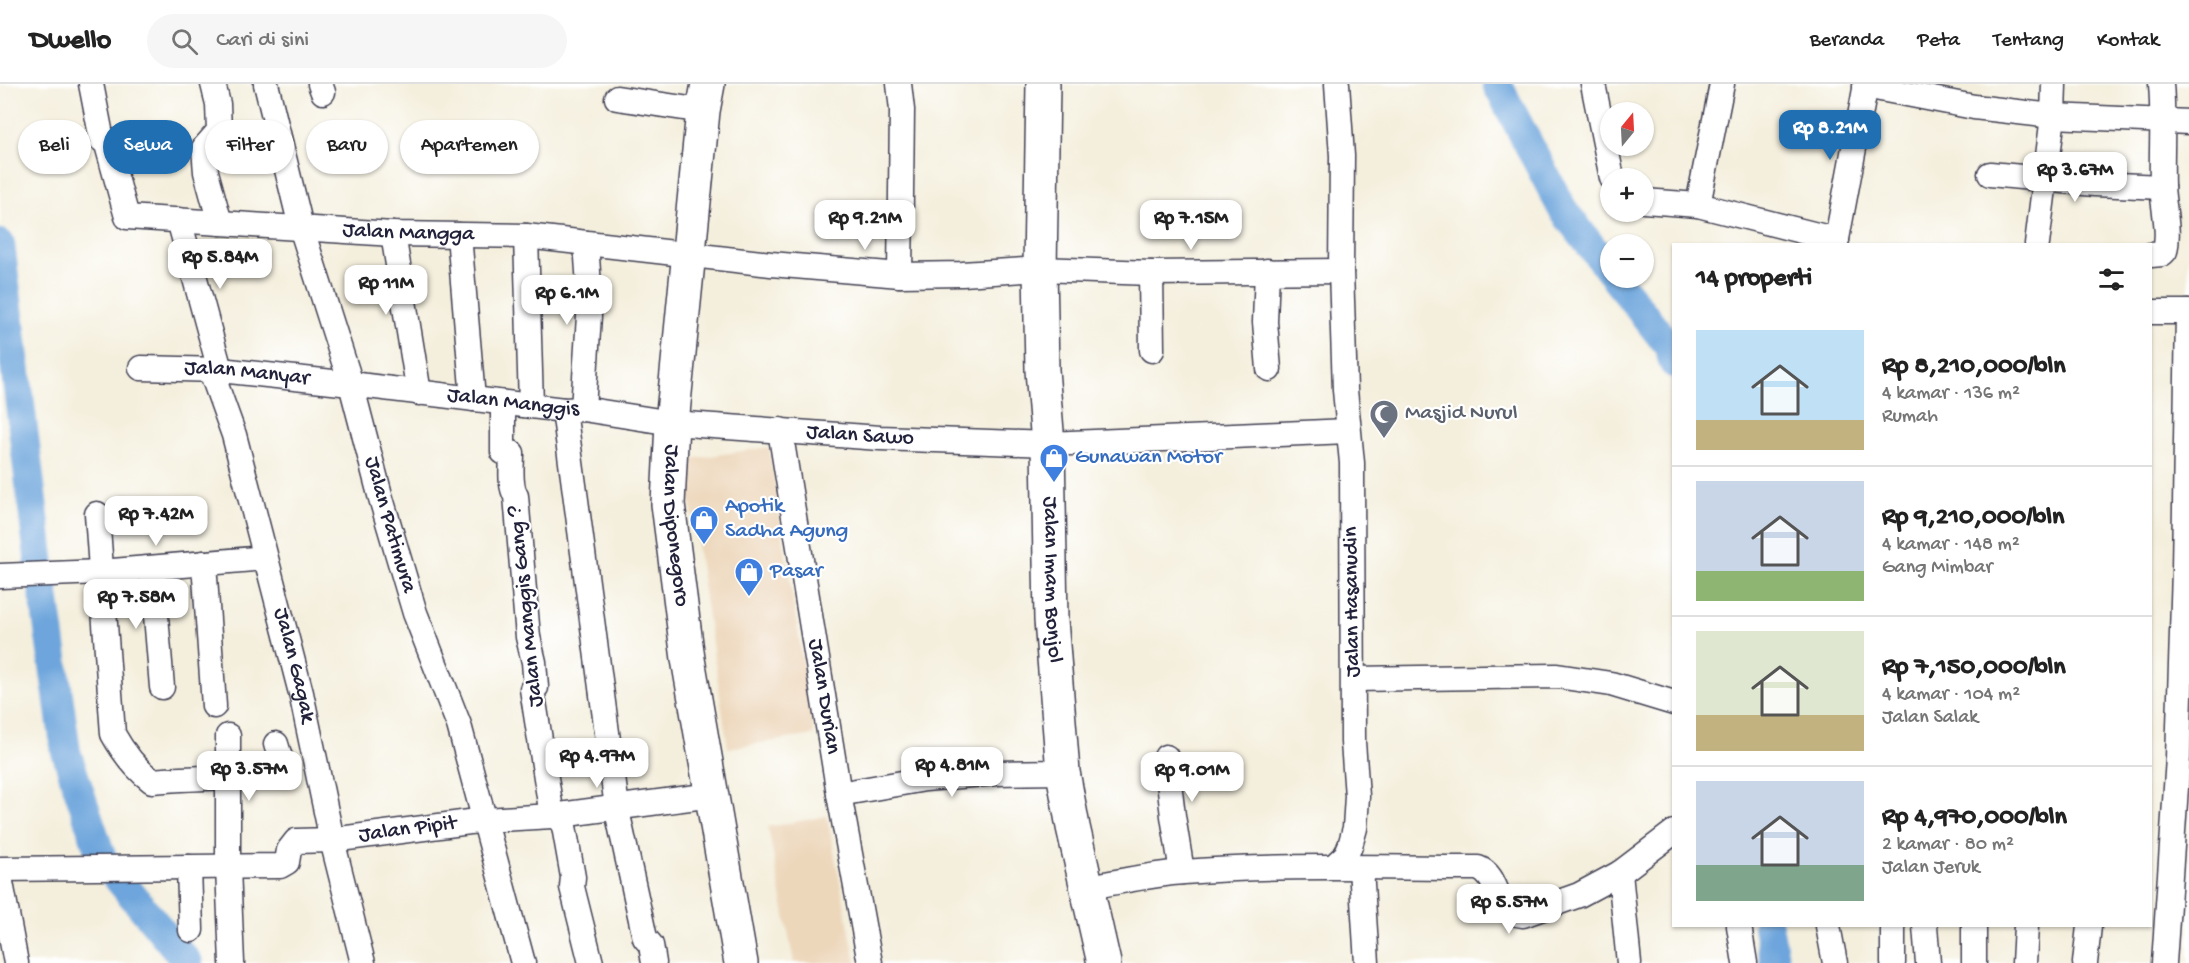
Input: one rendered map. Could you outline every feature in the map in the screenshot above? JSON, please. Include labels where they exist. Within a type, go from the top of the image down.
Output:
[{"type":"highway","name":"Jalan Imam Bonjol","points":[[1043,84],[1040,269],[1042,370],[1048,444],[1051,620],[1063,772],[1104,963]]},
{"type":"highway","name":"Jalan Diponegoro","points":[[705,97],[672,423],[668,504],[688,659],[741,963]]},
{"type":"street","name":"Jalan Mangga","points":[[91,84],[102,140],[106,141],[127,217],[393,234],[526,237],[900,275],[1040,269],[1151,273],[1341,271]]},
{"type":"street","points":[[213,84],[218,104],[219,131],[204,147],[206,172],[220,223]]},
{"type":"street","name":"Jalan Patimura","points":[[266,84],[301,227],[351,384],[380,495],[415,613],[459,725],[523,963]]},
{"type":"street","points":[[899,84],[902,110],[900,275]]},
{"type":"street","name":"Jalan Hasanudin","points":[[1334,866],[1346,855],[1355,828],[1357,796],[1353,742],[1352,463],[1348,431],[1341,271],[1342,156],[1337,84]]},
{"type":"street","points":[[1593,84],[1610,168]]},
{"type":"street","points":[[1698,205],[1722,84]]},
{"type":"street","points":[[2037,243],[2053,116],[2054,84]]},
{"type":"street","points":[[2152,255],[2162,254],[2166,247],[2162,187],[2164,120],[2161,84]]},
{"type":"street","points":[[1654,202],[1698,205],[1837,242],[1865,85],[1974,106],[2053,116],[2189,122]]},
{"type":"street","points":[[617,98],[705,97]]},
{"type":"street","points":[[1990,174],[2045,180],[2162,187]]},
{"type":"street","name":"Jalan Gagak","points":[[179,220],[215,371],[234,435],[301,693],[332,840],[363,963]]},
{"type":"street","points":[[393,234],[419,393]]},
{"type":"street","points":[[459,235],[474,399]]},
{"type":"street","points":[[526,237],[531,405]]},
{"type":"street","points":[[586,243],[590,300],[573,410],[618,808],[645,938],[651,945],[654,963]]},
{"type":"street","points":[[1267,271],[1265,322],[1269,369]]},
{"type":"street","points":[[1151,273],[1152,350]]},
{"type":"street","points":[[2152,312],[2188,312],[2178,758],[2164,963]]},
{"type":"street","name":"Jalan Manyar","points":[[141,368],[215,371],[351,384]]},
{"type":"street","name":"Jalan Manggis","points":[[351,384],[672,423]]},
{"type":"street","name":"Jalan Manggis Gang ?","points":[[503,403],[503,452],[512,453],[512,476],[518,507],[528,637],[534,662],[536,687],[532,689],[557,816]]},
{"type":"street","name":"Jalan Sawo","points":[[672,423],[880,438],[1048,444],[1348,431]]},
{"type":"street","name":"Jalan Durian","points":[[780,430],[839,794],[870,963]]},
{"type":"street","points":[[97,513],[112,734],[120,748],[152,781],[197,777],[276,775],[282,767],[276,744]]},
{"type":"street","points":[[0,576],[101,572],[265,558]]},
{"type":"street","points":[[204,563],[214,706]]},
{"type":"street","points":[[152,568],[162,687]]},
{"type":"street","points":[[1354,679],[1557,676],[1611,684],[1672,702]]},
{"type":"street","points":[[228,736],[228,868],[232,963]]},
{"type":"street","points":[[1167,757],[1182,872]]},
{"type":"street","points":[[839,794],[925,779],[995,773],[1063,772]]},
{"type":"street","name":"Jalan Pipit","points":[[228,868],[284,865],[287,862],[289,850],[296,841],[332,840],[485,820],[557,816],[712,795]]},
{"type":"street","points":[[557,816],[591,963]]},
{"type":"street","points":[[1088,886],[1182,872],[1334,866],[1478,868],[1488,874],[1506,910],[1523,915],[1579,896],[1620,873],[1672,834]]},
{"type":"street","points":[[189,867],[191,930]]},
{"type":"street","points":[[0,869],[228,868]]},
{"type":"street","points":[[1361,868],[1367,963]]},
{"type":"street","points":[[1620,873],[1629,963]]},
{"type":"street","points":[[0,877],[16,963]]},
{"type":"street","points":[[1738,927],[1745,963]]},
{"type":"street","points":[[1828,927],[1835,963]]},
{"type":"street","points":[[1893,927],[1893,963]]},
{"type":"street","points":[[1925,927],[1928,963]]},
{"type":"street","points":[[1974,927],[1974,963]]},
{"type":"street","points":[[2024,963],[2026,927]]},
{"type":"street","points":[[2085,963],[2089,927]]},
{"type":"shaded area","name":"Pasar","points":[[769,447],[814,735],[728,748],[684,460]]},
{"type":"shaded area","points":[[827,816],[856,963],[794,963],[768,827]]},
{"type":"waterway","points":[[1497,84],[1563,210],[1600,258]]},
{"type":"waterway","points":[[0,244],[66,752],[102,859],[188,963]]},
{"type":"waterway","points":[[1623,288],[1668,345],[1672,357]]},
{"type":"waterway","points":[[1768,927],[1775,963]]},
{"type":"place","name":"Masjid Nurul","points":[[1384,440]]},
{"type":"place","name":"Gunawan Motor","points":[[1054,484]]},
{"type":"place","name":"Apotik Sadha Agung","points":[[704,546]]},
{"type":"place","name":"Pasar","points":[[749,598]]}]
